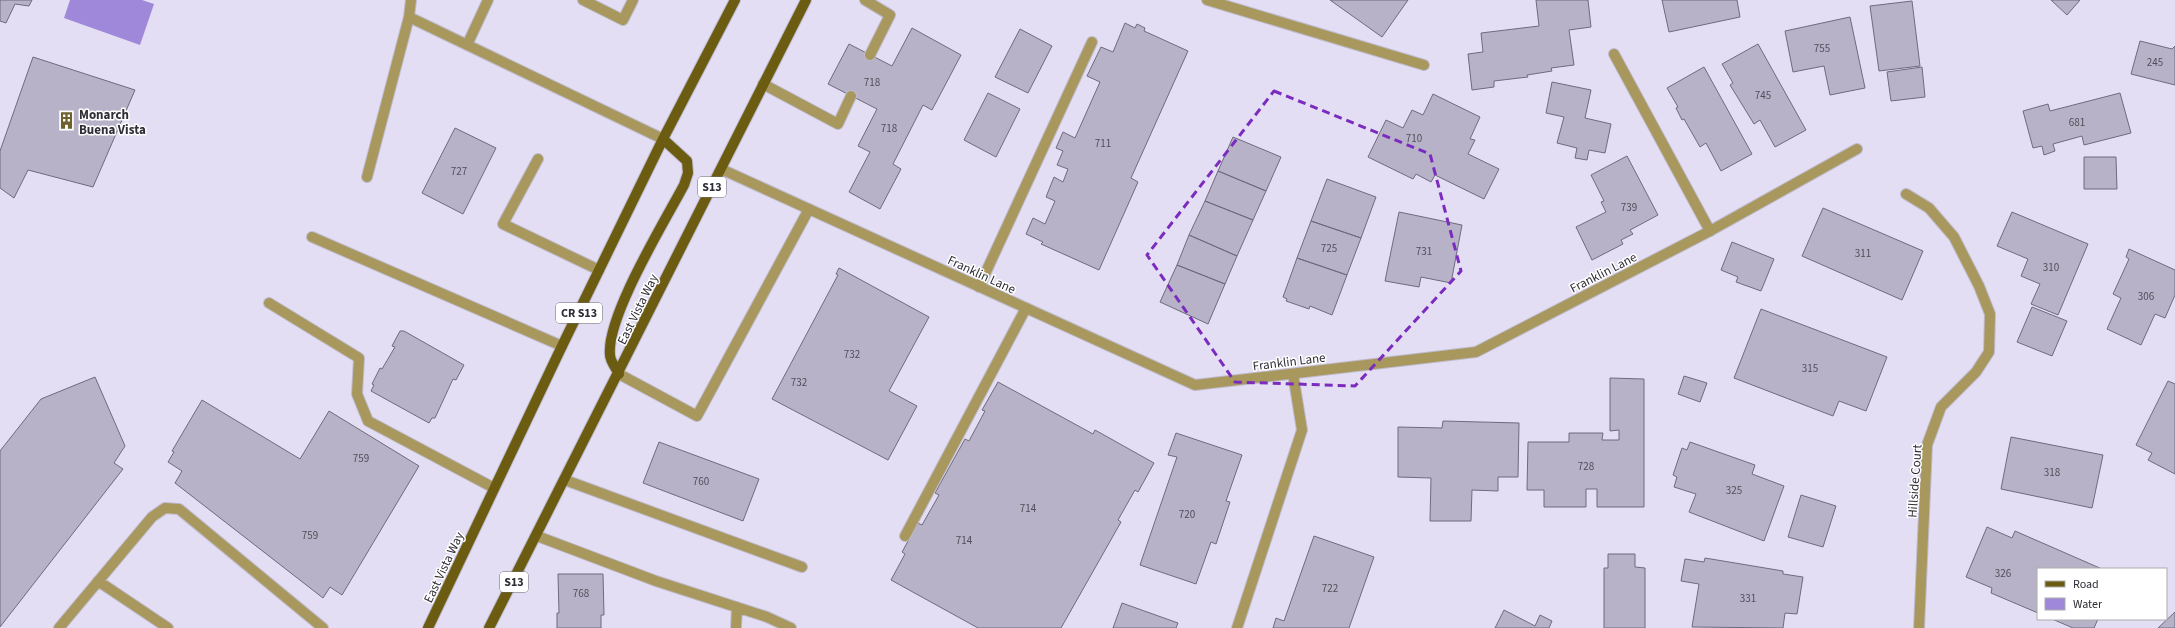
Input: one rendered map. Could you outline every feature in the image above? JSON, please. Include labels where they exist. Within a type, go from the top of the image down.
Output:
[{"type":"main road","name":"East Vista Way","points":[[428,628],[562,346],[663,139],[735,0]]},
{"type":"main road","name":"East Vista Way","points":[[489,628],[619,374],[806,0]]},
{"type":"main road","points":[[619,374],[610,356],[610,350],[612,334],[620,309],[684,185],[688,173],[687,161],[663,139]]},
{"type":"street","points":[[367,177],[409,17],[411,0]]},
{"type":"street","points":[[466,45],[488,0]]},
{"type":"street","points":[[583,0],[623,20],[633,0]]},
{"type":"street","points":[[865,0],[890,15],[870,55]]},
{"type":"street","points":[[1207,0],[1424,65]]},
{"type":"street","points":[[409,17],[663,139]]},
{"type":"street","points":[[979,287],[1092,42]]},
{"type":"street","points":[[1614,54],[1710,232]]},
{"type":"street","points":[[764,84],[838,124],[851,96]]},
{"type":"street","name":"Franklin Lane","points":[[721,169],[1195,385],[1476,352],[1710,232],[1857,150]]},
{"type":"street","points":[[538,159],[503,224],[599,270]]},
{"type":"street","name":"Hillside Court","points":[[1906,194],[1929,208],[1954,237],[1980,286],[1990,314],[1989,352],[1976,372],[1941,407],[1928,445],[1919,628]]},
{"type":"street","points":[[619,374],[697,416],[808,209]]},
{"type":"street","points":[[312,237],[562,346]]},
{"type":"street","points":[[269,303],[359,358],[358,394],[368,422],[494,488]]},
{"type":"street","points":[[905,536],[1026,308]]},
{"type":"street","points":[[1237,628],[1302,430],[1293,374]]},
{"type":"street","points":[[565,480],[802,567]]},
{"type":"street","points":[[59,628],[152,518],[165,508],[179,509],[323,628]]},
{"type":"street","points":[[537,536],[656,582],[767,617],[791,628]]},
{"type":"street","points":[[98,581],[168,628]]},
{"type":"street","points":[[736,628],[737,607]]},
{"type":"highlighted area","points":[[1274,91],[1430,154],[1461,271],[1355,386],[1235,382],[1147,255]]},
{"type":"water","points":[[70,0],[142,0],[154,4],[140,45],[64,18]]},
{"type":"building","points":[[0,0],[32,0],[29,6],[15,4],[6,23],[0,21]]},
{"type":"building","points":[[1330,0],[1408,0],[1382,37]]},
{"type":"building","points":[[1536,0],[1588,0],[1591,27],[1569,30],[1574,65],[1551,68],[1552,71],[1527,75],[1528,77],[1494,81],[1494,87],[1472,90],[1468,54],[1483,52],[1481,33],[1539,26]]},
{"type":"building","points":[[1662,0],[1737,0],[1740,17],[1669,32]]},
{"type":"building","points":[[2051,0],[2080,0],[2067,15]]},
{"type":"building","points":[[1912,1],[1920,66],[1879,71],[1870,6]]},
{"type":"building","points":[[1850,17],[1865,88],[1830,95],[1824,66],[1793,72],[1785,31]]},
{"type":"building","points":[[1125,23],[1135,28],[1137,24],[1145,28],[1144,31],[1188,51],[1131,178],[1138,182],[1099,270],[1041,244],[1043,242],[1026,234],[1033,218],[1045,224],[1055,201],[1046,197],[1054,177],[1063,182],[1068,169],[1057,165],[1063,151],[1056,148],[1063,132],[1075,138],[1100,82],[1087,76],[1101,47],[1113,52]]},
{"type":"building","points":[[912,28],[961,55],[932,110],[923,105],[893,164],[901,169],[880,209],[849,192],[870,152],[858,146],[877,109],[828,84],[849,44],[892,66]]},
{"type":"building","points":[[1020,29],[1052,46],[1028,93],[995,77]]},
{"type":"building","points":[[2140,41],[2172,49],[2175,46],[2175,85],[2131,74]]},
{"type":"building","points":[[1758,44],[1806,130],[1775,147],[1760,120],[1754,124],[1730,85],[1733,83],[1722,64]]},
{"type":"building","name":"Monarch Buena Vista","points":[[33,57],[135,90],[93,187],[28,170],[14,198],[0,188],[0,151]]},
{"type":"building","points":[[1704,67],[1752,154],[1721,171],[1706,143],[1700,147],[1684,119],[1682,120],[1676,108],[1678,107],[1667,88]]},
{"type":"building","points":[[1922,67],[1925,97],[1891,101],[1887,72]]},
{"type":"building","points":[[1552,82],[1591,90],[1585,118],[1611,124],[1605,153],[1589,150],[1587,160],[1575,158],[1577,148],[1557,143],[1564,117],[1546,113]]},
{"type":"building","points":[[988,93],[1020,109],[996,157],[964,140]]},
{"type":"building","points":[[2120,93],[2131,133],[2084,145],[2082,136],[2053,144],[2055,151],[2044,155],[2042,146],[2033,148],[2023,111],[2048,104],[2050,111]]},
{"type":"building","points":[[1433,94],[1480,117],[1470,139],[1475,140],[1468,154],[1499,169],[1484,199],[1435,175],[1431,182],[1416,174],[1413,179],[1368,157],[1386,120],[1403,128],[1412,110],[1423,115]]},
{"type":"building","points":[[455,128],[496,148],[463,214],[422,193]]},
{"type":"building","points":[[1233,137],[1281,157],[1266,191],[1218,171]]},
{"type":"building","points":[[1627,156],[1658,215],[1630,230],[1633,234],[1621,240],[1623,244],[1592,260],[1576,227],[1606,212],[1601,202],[1604,201],[1591,175]]},
{"type":"building","points":[[2084,157],[2116,157],[2117,189],[2084,189]]},
{"type":"building","points":[[1218,171],[1266,191],[1253,220],[1205,201]]},
{"type":"building","points":[[1327,179],[1376,197],[1361,238],[1311,221]]},
{"type":"building","points":[[1205,201],[1253,220],[1237,256],[1189,235]]},
{"type":"building","points":[[1823,208],[1923,251],[1902,300],[1802,256]]},
{"type":"building","points":[[1399,212],[1462,225],[1451,283],[1421,277],[1419,287],[1385,281]]},
{"type":"building","points":[[2012,212],[2088,244],[2058,315],[2031,304],[2040,284],[2021,276],[2028,259],[1997,246]]},
{"type":"building","points":[[1311,221],[1361,238],[1347,275],[1297,258]]},
{"type":"building","points":[[1189,235],[1237,256],[1225,284],[1177,265]]},
{"type":"building","points":[[1732,242],[1774,259],[1761,291],[1736,282],[1738,277],[1721,270]]},
{"type":"building","points":[[2129,249],[2175,270],[2175,295],[2165,318],[2155,314],[2141,345],[2107,329],[2121,298],[2113,294],[2129,259],[2126,257]]},
{"type":"building","points":[[1297,258],[1347,275],[1332,315],[1310,306],[1309,309],[1286,301],[1287,299],[1283,297]]},
{"type":"building","points":[[1177,265],[1225,284],[1208,324],[1160,302]]},
{"type":"building","points":[[839,268],[929,317],[889,391],[917,406],[888,460],[772,399],[838,275],[836,274]]},
{"type":"building","points":[[2032,307],[2067,321],[2052,356],[2017,342]]},
{"type":"building","points":[[1761,309],[1887,357],[1866,411],[1839,401],[1833,416],[1734,378]]},
{"type":"building","points":[[400,331],[404,331],[464,365],[456,380],[453,379],[435,418],[432,418],[429,423],[371,391],[374,385],[372,384],[380,368],[382,369],[395,347],[392,346]]},
{"type":"building","points":[[1684,376],[1707,383],[1700,402],[1678,394]]},
{"type":"building","points":[[95,377],[125,446],[114,463],[123,469],[0,627],[0,451],[41,399]]},
{"type":"building","points":[[1610,378],[1644,379],[1644,507],[1597,507],[1597,489],[1586,489],[1586,507],[1544,507],[1544,490],[1527,490],[1528,442],[1569,442],[1569,433],[1603,433],[1602,440],[1619,440],[1619,430],[1610,431]]},
{"type":"building","points":[[2168,381],[2175,384],[2175,474],[2148,460],[2152,453],[2136,445]]},
{"type":"building","points":[[998,382],[1093,434],[1095,430],[1154,463],[1138,492],[1135,490],[1118,520],[1121,522],[1061,628],[978,628],[891,580],[905,554],[902,552],[918,523],[922,525],[939,495],[935,493],[965,439],[969,441],[985,411],[982,410]]},
{"type":"building","points":[[202,400],[300,459],[329,411],[419,466],[342,595],[330,587],[323,598],[175,483],[182,471],[168,462],[174,452],[172,451]]},
{"type":"building","points":[[1443,421],[1519,423],[1518,477],[1498,477],[1498,491],[1472,490],[1471,521],[1430,521],[1431,478],[1398,477],[1398,427],[1442,428]]},
{"type":"building","points":[[1176,433],[1242,455],[1226,501],[1230,502],[1216,544],[1211,542],[1196,584],[1140,565],[1177,457],[1168,455]]},
{"type":"building","points":[[2011,437],[2103,455],[2092,508],[2001,489]]},
{"type":"building","points":[[659,442],[759,479],[743,521],[643,483]]},
{"type":"building","points":[[1690,442],[1755,465],[1752,474],[1784,486],[1764,541],[1689,512],[1696,494],[1674,487],[1677,477],[1673,475],[1682,448],[1687,450]]},
{"type":"building","points":[[1801,495],[1836,506],[1823,547],[1788,537]]},
{"type":"building","points":[[1987,527],[2012,538],[2015,531],[2100,568],[2037,568],[2037,613],[1991,593],[1992,588],[1966,577]]},
{"type":"building","points":[[1314,536],[1374,557],[1349,628],[1273,628],[1276,618],[1284,621]]},
{"type":"building","points":[[1608,554],[1635,554],[1635,567],[1645,568],[1645,628],[1604,628],[1604,568],[1608,568]]},
{"type":"building","points":[[1705,558],[1783,571],[1783,574],[1803,577],[1797,614],[1785,613],[1783,628],[1692,627],[1699,584],[1681,581],[1685,559],[1704,562]]},
{"type":"building","points":[[558,574],[603,574],[604,615],[601,615],[601,628],[557,628],[557,613],[559,613]]},
{"type":"building","points":[[1122,603],[1178,623],[1176,628],[1113,628]]},
{"type":"building","points":[[1504,610],[1535,626],[1540,615],[1552,621],[1549,628],[1495,628]]},
{"type":"building","points":[[2175,612],[2175,628],[2158,628],[2167,620]]},
{"type":"building","points":[[2054,620],[2098,620],[2094,628],[2073,628]]},
{"type":"place","name":"Monarch Buena Vista","points":[[66,121]]}]
